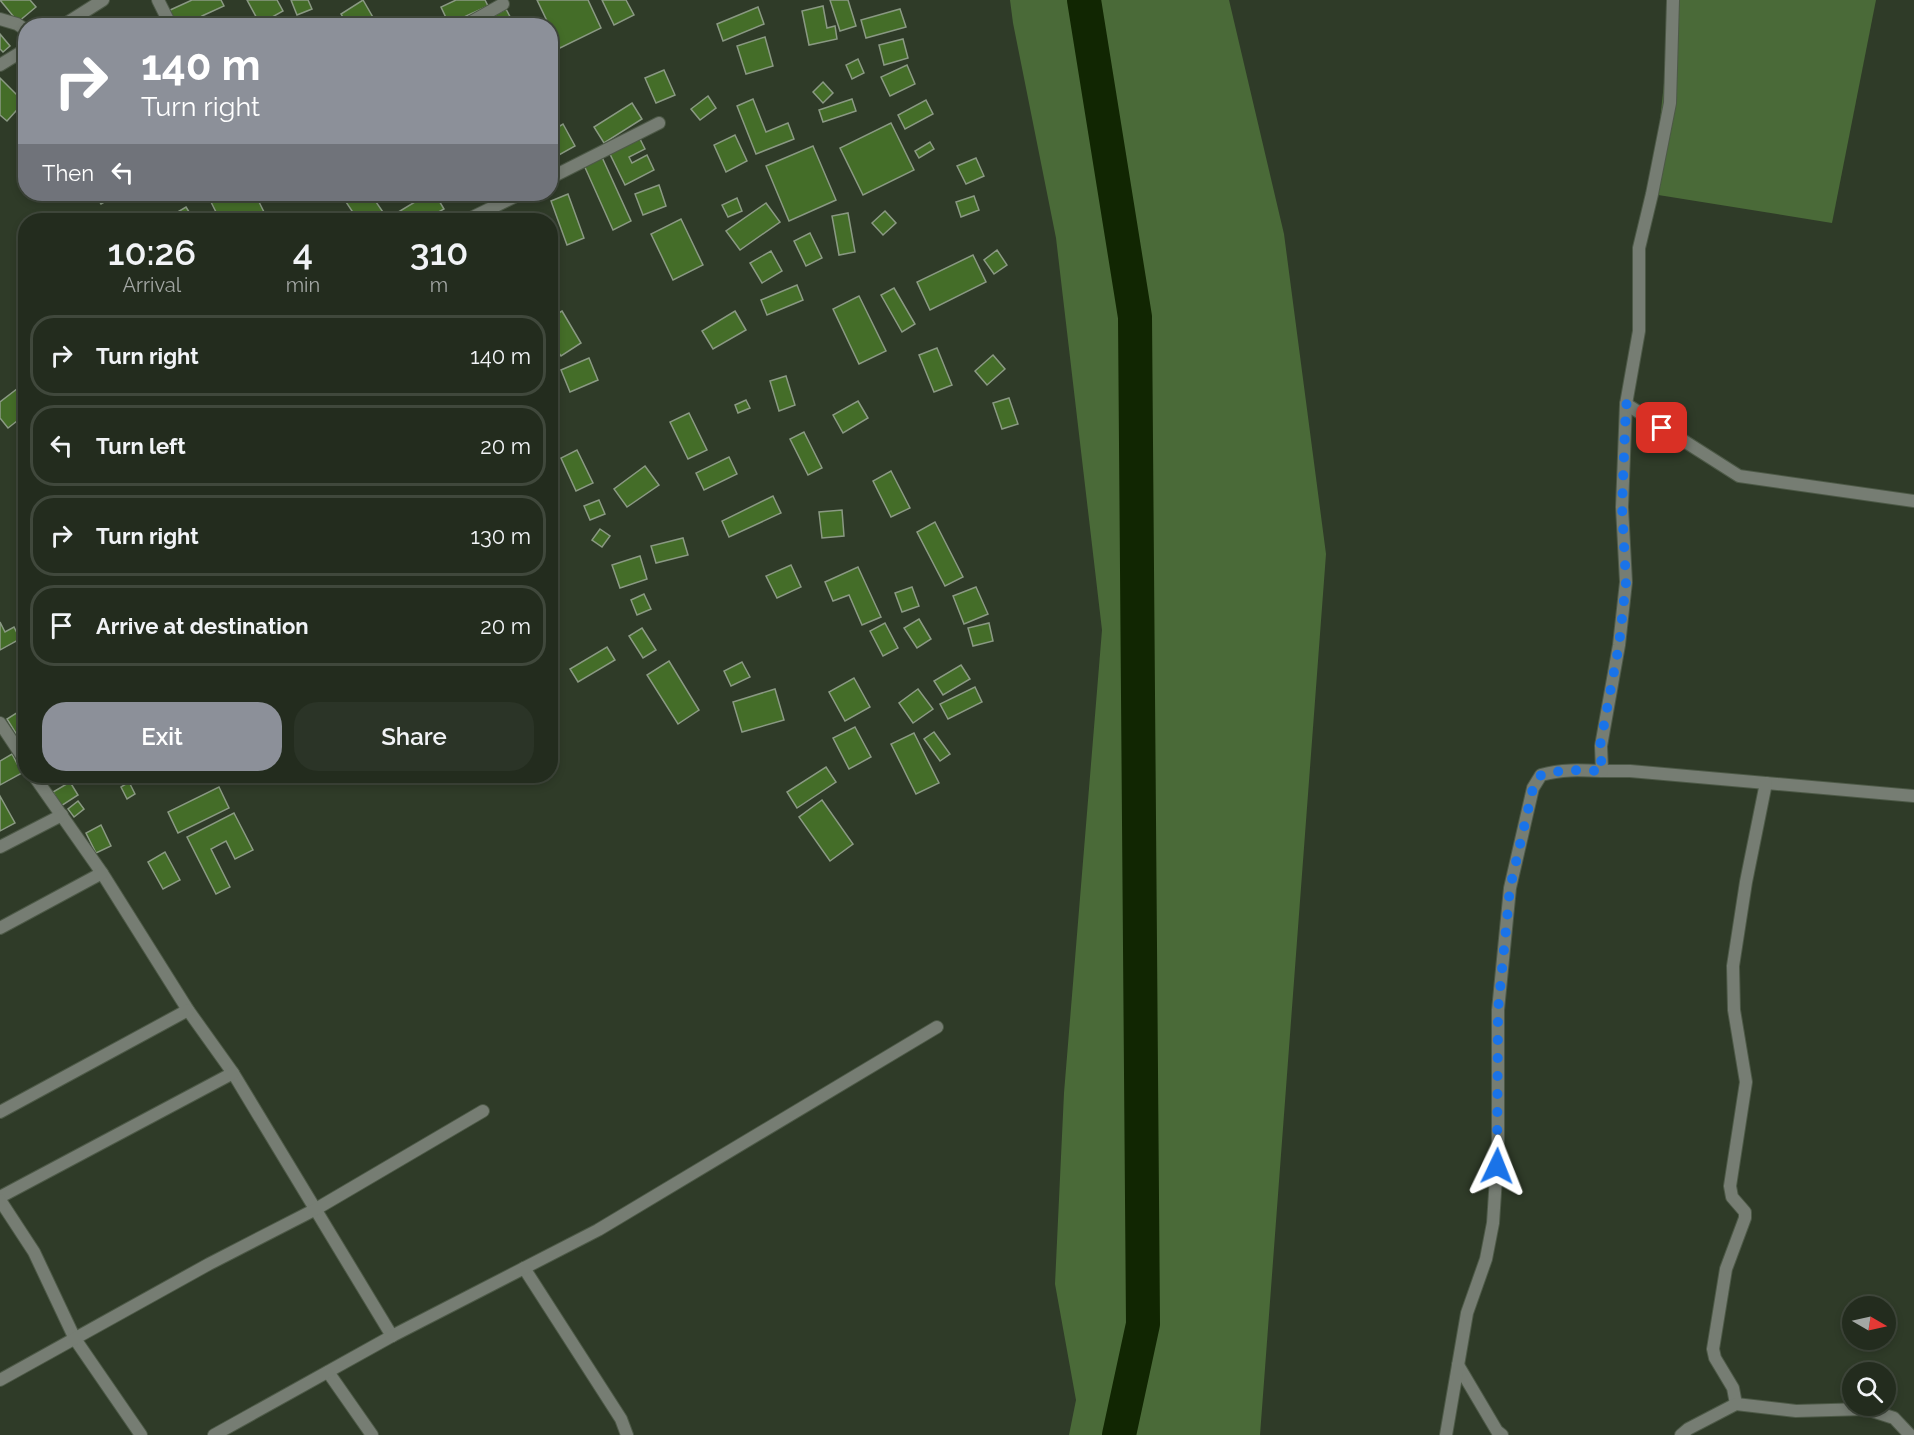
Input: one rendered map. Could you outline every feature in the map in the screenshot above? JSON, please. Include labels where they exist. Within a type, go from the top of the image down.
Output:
[{"type":"street","points":[[75,18],[103,0]]},
{"type":"street","points":[[158,0],[167,18]]},
{"type":"street","points":[[1602,771],[1600,746],[1619,645],[1626,582],[1622,507],[1626,404],[1639,331],[1640,248],[1670,103],[1673,0]]},
{"type":"street","points":[[478,18],[503,4]]},
{"type":"street","points":[[0,19],[18,25]]},
{"type":"street","points":[[0,65],[18,54]]},
{"type":"street","points":[[558,174],[659,123]]},
{"type":"street","points":[[481,213],[506,201]]},
{"type":"street","points":[[1626,404],[1739,476],[1914,501]]},
{"type":"street","points":[[0,723],[18,750]]},
{"type":"street","points":[[1446,1435],[1467,1313],[1486,1259],[1493,1223],[1498,1147],[1498,1010],[1510,888],[1533,788],[1541,775],[1565,770],[1630,771],[1914,796]]},
{"type":"street","points":[[39,783],[102,873],[188,1010],[233,1073],[392,1336]]},
{"type":"street","points":[[1736,1404],[1733,1388],[1714,1358],[1713,1349],[1726,1269],[1745,1218],[1745,1212],[1732,1197],[1730,1186],[1746,1082],[1734,1010],[1733,966],[1746,882],[1766,783]]},
{"type":"street","points":[[0,847],[62,815]]},
{"type":"street","points":[[0,928],[102,873]]},
{"type":"street","points":[[0,1112],[188,1010]]},
{"type":"street","points":[[214,1435],[392,1336],[598,1230],[937,1027]]},
{"type":"street","points":[[141,1435],[75,1339],[34,1252],[0,1199],[233,1073]]},
{"type":"street","points":[[0,1380],[208,1264],[316,1209],[483,1111]]},
{"type":"street","points":[[524,1268],[621,1419],[627,1435]]},
{"type":"street","points":[[1458,1365],[1497,1431],[1502,1435]]},
{"type":"street","points":[[328,1372],[372,1435]]},
{"type":"street","points":[[1681,1435],[1736,1404],[1796,1411],[1866,1409],[1894,1418],[1910,1435]]},
{"type":"green space","points":[[1010,0],[1229,0],[1284,234],[1326,554],[1260,1435],[1069,1435],[1076,1400],[1055,1284],[1064,1093],[1102,630],[1056,238]]},
{"type":"green space","points":[[1673,0],[1876,0],[1832,223],[1652,194]]},
{"type":"building","points":[[0,0],[30,0],[36,7],[23,18],[18,18],[18,22]]},
{"type":"building","points":[[192,0],[221,0],[224,6],[202,16],[203,18],[171,18],[168,11]]},
{"type":"building","points":[[247,0],[277,0],[283,11],[271,18],[257,18]]},
{"type":"building","points":[[291,0],[308,0],[312,9],[297,15]]},
{"type":"building","points":[[363,0],[373,18],[343,18],[341,14]]},
{"type":"building","points":[[456,0],[485,0],[488,6],[462,18],[446,18],[441,7]]},
{"type":"building","points":[[537,0],[588,0],[601,28],[560,48],[558,18],[546,18]]},
{"type":"building","points":[[602,0],[626,0],[634,15],[614,25]]},
{"type":"building","points":[[830,0],[848,0],[856,26],[840,31]]},
{"type":"building","points":[[823,6],[827,28],[835,26],[837,39],[809,45],[802,11]]},
{"type":"building","points":[[758,7],[764,24],[723,41],[717,24]]},
{"type":"building","points":[[506,9],[511,18],[490,18]]},
{"type":"building","points":[[900,9],[906,27],[866,38],[861,20]]},
{"type":"building","points":[[0,34],[10,46],[3,52],[0,49]]},
{"type":"building","points":[[765,37],[773,66],[746,74],[737,46]]},
{"type":"building","points":[[903,39],[908,58],[884,65],[879,45]]},
{"type":"building","points":[[858,59],[864,73],[852,79],[846,65]]},
{"type":"building","points":[[907,65],[915,84],[890,96],[881,77]]},
{"type":"building","points":[[664,70],[675,95],[656,103],[645,78]]},
{"type":"building","points":[[0,78],[18,96],[18,109],[7,121],[0,115]]},
{"type":"building","points":[[823,82],[833,93],[823,103],[813,92]]},
{"type":"building","points":[[708,96],[716,108],[700,120],[691,109]]},
{"type":"building","points":[[753,99],[766,132],[788,123],[794,139],[756,154],[737,106]]},
{"type":"building","points":[[852,99],[856,111],[823,122],[819,110]]},
{"type":"building","points":[[926,100],[933,114],[905,129],[898,115]]},
{"type":"building","points":[[632,103],[642,119],[604,143],[594,127]]},
{"type":"building","points":[[891,123],[914,170],[863,195],[840,148]]},
{"type":"building","points":[[563,124],[575,146],[558,156],[558,127]]},
{"type":"building","points":[[638,135],[645,149],[629,157],[632,163],[647,155],[654,170],[625,185],[608,150]]},
{"type":"building","points":[[735,135],[747,161],[726,172],[714,145]]},
{"type":"building","points":[[930,142],[934,149],[919,158],[915,151]]},
{"type":"building","points":[[813,146],[836,200],[789,221],[766,166]]},
{"type":"building","points":[[601,155],[631,221],[613,230],[583,163]]},
{"type":"building","points":[[976,158],[984,176],[966,184],[957,166]]},
{"type":"building","points":[[659,185],[666,206],[643,215],[635,194]]},
{"type":"building","points":[[568,194],[584,238],[567,245],[558,220],[558,213],[555,213],[551,201],[558,201],[558,198]]},
{"type":"building","points":[[974,196],[979,210],[961,217],[956,202]]},
{"type":"building","points":[[737,198],[742,211],[728,217],[722,205]]},
{"type":"building","points":[[210,201],[258,201],[264,213],[216,213]]},
{"type":"building","points":[[378,201],[384,213],[353,213],[346,202]]},
{"type":"building","points":[[417,201],[439,201],[444,209],[437,213],[397,213]]},
{"type":"building","points":[[766,203],[780,222],[740,250],[726,231]]},
{"type":"building","points":[[186,207],[190,213],[176,213]]},
{"type":"building","points":[[885,211],[896,223],[883,235],[872,223]]},
{"type":"building","points":[[848,213],[855,252],[839,255],[832,216]]},
{"type":"building","points":[[681,219],[703,265],[673,280],[651,234]]},
{"type":"building","points":[[810,233],[822,258],[806,266],[794,241]]},
{"type":"building","points":[[997,250],[1007,265],[994,274],[984,260]]},
{"type":"building","points":[[771,251],[782,271],[762,283],[750,263]]},
{"type":"building","points":[[973,255],[986,282],[930,310],[917,282]]},
{"type":"building","points":[[797,285],[803,300],[767,315],[761,300]]},
{"type":"building","points":[[894,288],[915,324],[902,332],[881,295]]},
{"type":"building","points":[[859,296],[886,351],[859,364],[833,309]]},
{"type":"building","points":[[562,311],[581,343],[561,356],[558,352],[558,313]]},
{"type":"building","points":[[735,311],[746,330],[713,349],[702,331]]},
{"type":"building","points":[[937,348],[952,385],[934,392],[919,355]]},
{"type":"building","points":[[993,355],[1005,369],[987,385],[975,371]]},
{"type":"building","points":[[589,358],[598,380],[570,392],[561,370]]},
{"type":"building","points":[[786,376],[795,405],[779,411],[770,381]]},
{"type":"building","points":[[18,388],[18,420],[8,428],[0,418],[0,402]]},
{"type":"building","points":[[1009,398],[1018,424],[1002,429],[993,403]]},
{"type":"building","points":[[746,400],[750,408],[738,413],[735,405]]},
{"type":"building","points":[[858,401],[868,418],[843,433],[833,415]]},
{"type":"building","points":[[689,413],[707,450],[688,459],[670,422]]},
{"type":"building","points":[[804,432],[822,468],[808,475],[790,439]]},
{"type":"building","points":[[577,450],[593,483],[576,491],[561,458]]},
{"type":"building","points":[[729,457],[737,474],[704,490],[696,473]]},
{"type":"building","points":[[645,466],[659,485],[627,507],[614,489]]},
{"type":"building","points":[[891,471],[910,508],[891,517],[873,481]]},
{"type":"building","points":[[773,496],[781,513],[729,537],[722,521]]},
{"type":"building","points":[[599,500],[605,514],[590,520],[584,506]]},
{"type":"building","points":[[842,510],[844,536],[822,538],[819,512]]},
{"type":"building","points":[[935,522],[963,577],[945,586],[917,532]]},
{"type":"building","points":[[600,529],[610,536],[602,547],[592,540]]},
{"type":"building","points":[[683,538],[688,555],[656,563],[651,546]]},
{"type":"building","points":[[640,556],[647,579],[620,588],[612,565]]},
{"type":"building","points":[[791,565],[801,587],[777,598],[766,576]]},
{"type":"building","points":[[858,567],[881,617],[862,625],[849,595],[833,601],[825,582]]},
{"type":"building","points":[[912,587],[919,606],[902,612],[895,593]]},
{"type":"building","points":[[976,587],[988,614],[964,624],[953,596]]},
{"type":"building","points":[[644,594],[651,609],[637,615],[631,600]]},
{"type":"building","points":[[919,619],[931,639],[917,648],[904,628]]},
{"type":"building","points":[[0,622],[5,632],[14,627],[18,640],[0,650]]},
{"type":"building","points":[[885,623],[898,648],[883,656],[870,631]]},
{"type":"building","points":[[989,623],[993,641],[973,646],[968,628]]},
{"type":"building","points":[[642,628],[656,650],[643,658],[629,636]]},
{"type":"building","points":[[607,647],[615,660],[578,682],[570,669]]},
{"type":"building","points":[[669,661],[699,710],[678,724],[647,675]]},
{"type":"building","points":[[742,662],[750,677],[731,686],[724,671]]},
{"type":"building","points":[[961,665],[970,679],[943,695],[934,681]]},
{"type":"building","points":[[854,678],[870,707],[845,721],[829,692]]},
{"type":"building","points":[[975,687],[982,702],[948,719],[940,704]]},
{"type":"building","points":[[775,689],[784,720],[742,732],[733,702]]},
{"type":"building","points":[[918,689],[933,709],[913,723],[899,703]]},
{"type":"building","points":[[18,712],[18,737],[7,719]]},
{"type":"building","points":[[855,727],[871,757],[849,769],[833,738]]},
{"type":"building","points":[[934,732],[950,754],[940,761],[924,739]]},
{"type":"building","points":[[914,733],[939,783],[916,794],[891,744]]},
{"type":"building","points":[[12,754],[18,765],[18,775],[0,785],[0,761]]},
{"type":"building","points":[[826,767],[836,782],[797,808],[787,792]]},
{"type":"building","points":[[71,783],[78,795],[61,806],[53,792]]},
{"type":"building","points":[[130,783],[135,794],[127,799],[121,787]]},
{"type":"building","points":[[219,787],[229,808],[178,833],[168,812]]},
{"type":"building","points":[[0,796],[15,823],[0,831]]},
{"type":"building","points":[[822,800],[853,844],[830,861],[799,817]]},
{"type":"building","points":[[78,801],[84,809],[74,817],[68,809]]},
{"type":"building","points":[[234,813],[253,850],[235,859],[226,841],[211,849],[230,887],[216,894],[187,837]]},
{"type":"building","points":[[101,825],[111,846],[96,853],[86,833]]},
{"type":"building","points":[[165,852],[180,880],[163,889],[148,862]]},
{"type":"waterway","points":[[1084,0],[1135,317],[1143,1324],[1119,1435]]},
{"type":"route","points":[[1497,1166],[1498,1010],[1510,888],[1533,788],[1541,775],[1565,770],[1602,771],[1600,746],[1619,645],[1626,582],[1622,507],[1626,404],[1662,428]]}]
